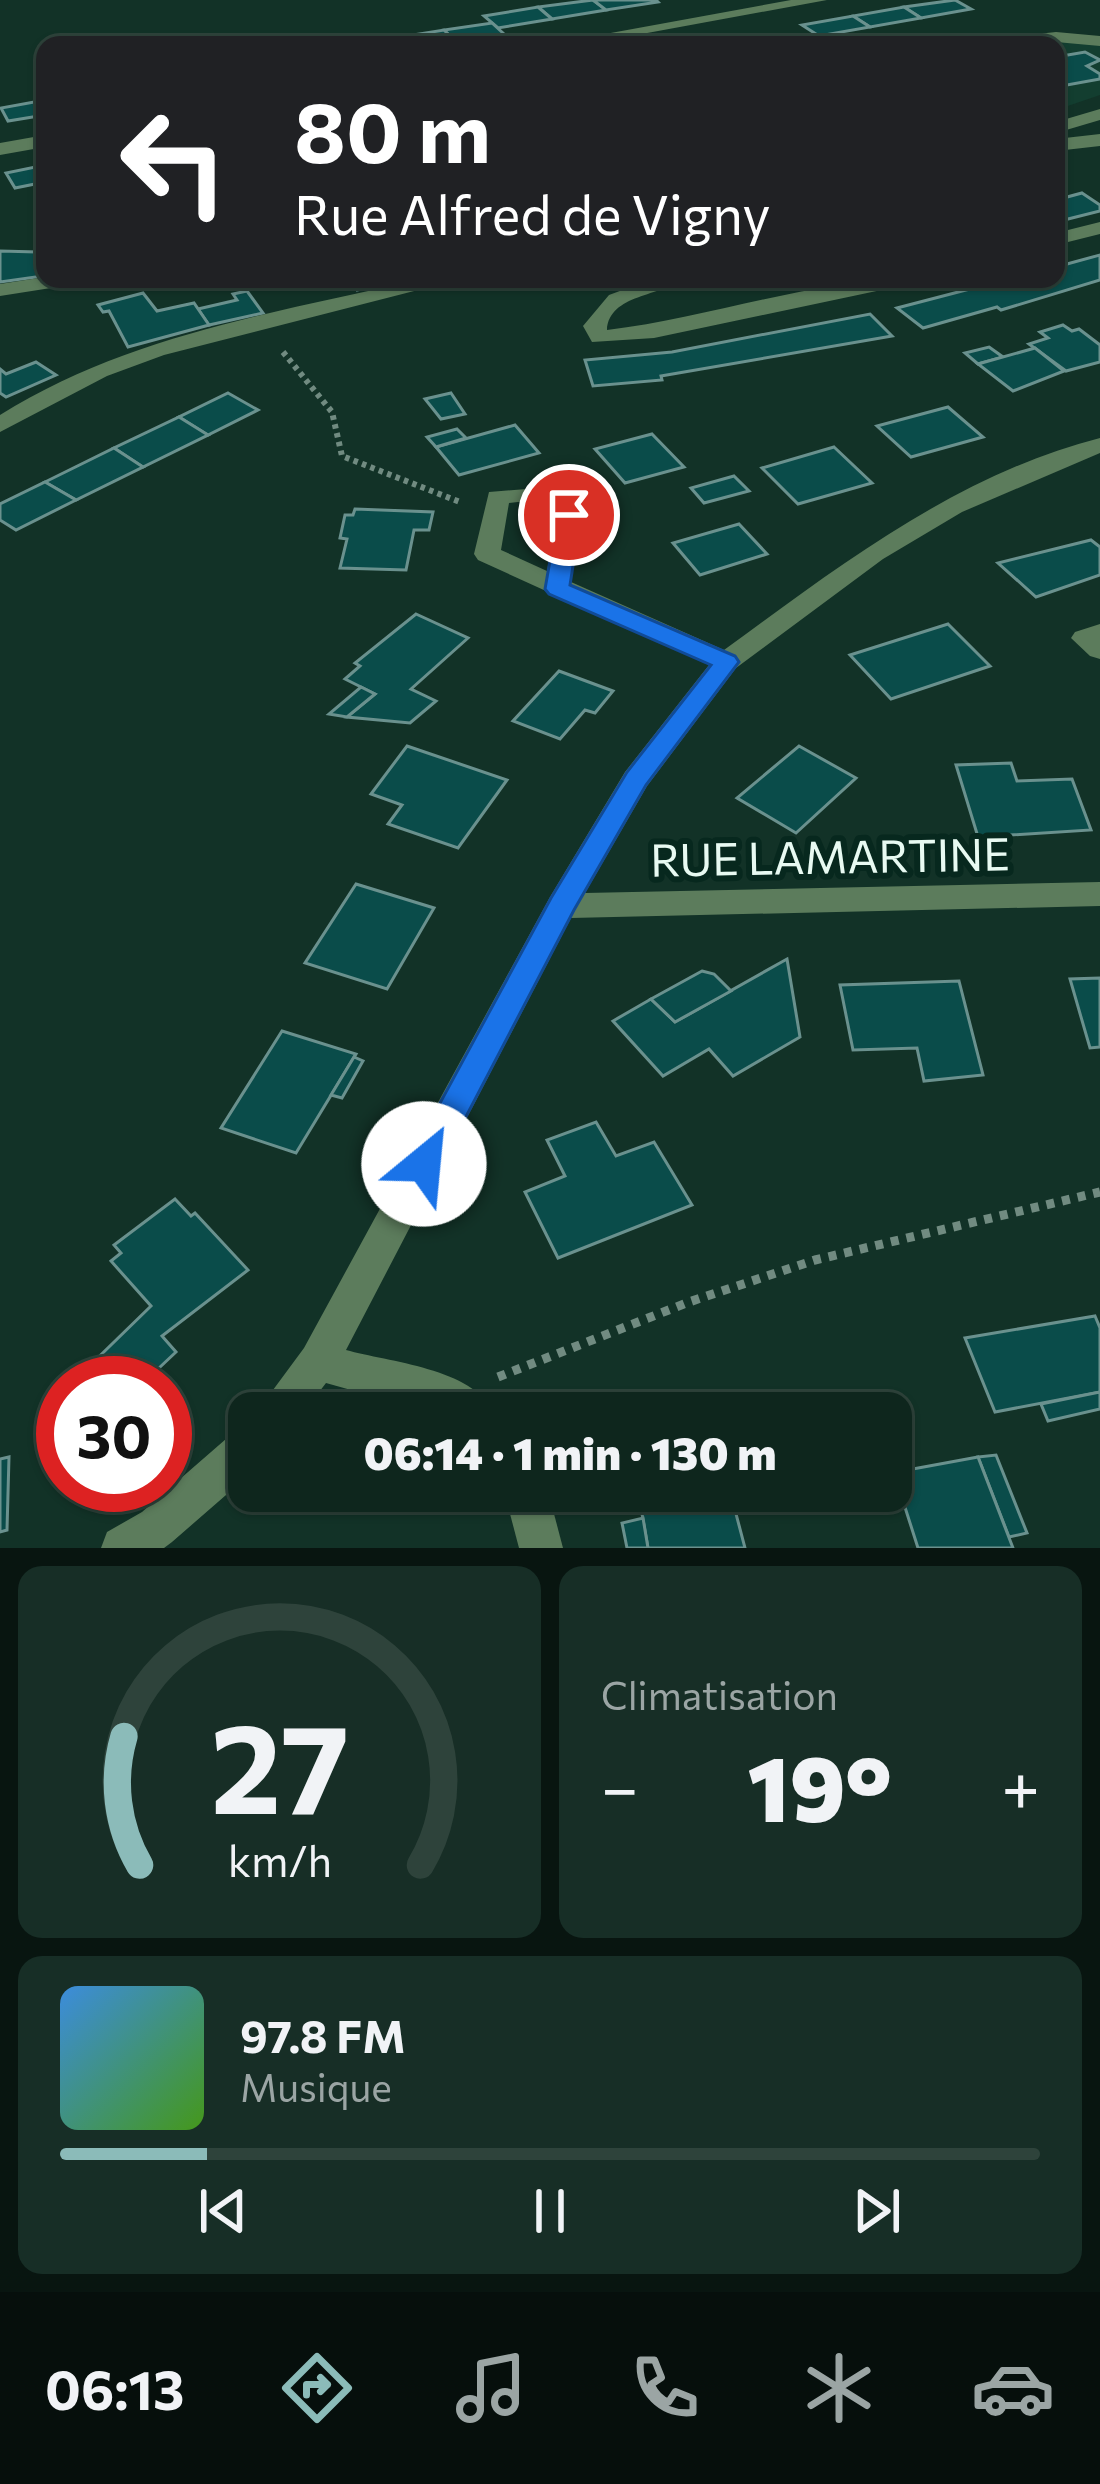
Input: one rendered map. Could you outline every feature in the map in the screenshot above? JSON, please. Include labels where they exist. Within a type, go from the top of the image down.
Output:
[{"type":"street","points":[[605,36],[819,0]]},
{"type":"street","points":[[652,28],[662,36]]},
{"type":"street","points":[[1065,38],[1100,41]]},
{"type":"street","points":[[1065,125],[1100,114]]},
{"type":"street","points":[[1065,145],[1100,140]]},
{"type":"street","points":[[0,149],[36,143]]},
{"type":"street","points":[[1065,237],[1100,228]]},
{"type":"street","points":[[0,290],[36,284]]},
{"type":"street","points":[[0,425],[80,381],[154,353],[413,288]]},
{"type":"street","points":[[648,288],[611,301],[598,312],[594,326],[600,337],[676,327],[862,288]]},
{"type":"street","points":[[294,1392],[318,1363],[561,906],[636,779],[726,662],[874,553],[933,518],[1043,464],[1100,445]]},
{"type":"street","points":[[557,589],[569,515],[542,492],[498,497],[487,554],[557,589],[726,662]]},
{"type":"street","points":[[1100,633],[1085,638],[1100,650]]},
{"type":"street","name":"RUE LAMARTINE","points":[[561,906],[1100,893]]},
{"type":"street","points":[[318,1363],[415,1392]]},
{"type":"street","points":[[124,1548],[157,1527],[228,1466]]},
{"type":"street","points":[[532,1512],[541,1548]]},
{"type":"path","points":[[260,324],[332,412],[342,456],[494,515]]},
{"type":"path","points":[[488,1392],[689,1302],[815,1260],[1100,1192]]},
{"type":"shaded area","points":[[1081,40],[1100,46],[1100,95],[1065,107],[1065,42]]},
{"type":"building","points":[[593,0],[606,10],[552,19],[538,7]]},
{"type":"building","points":[[593,0],[656,0],[658,2],[606,10]]},
{"type":"building","points":[[955,0],[971,9],[921,18],[904,7]]},
{"type":"building","points":[[538,7],[552,19],[498,28],[484,16]]},
{"type":"building","points":[[904,7],[921,18],[870,27],[853,16]]},
{"type":"building","points":[[853,16],[870,27],[819,36],[802,25]]},
{"type":"building","points":[[492,23],[504,34],[450,36],[444,30]]},
{"type":"building","points":[[444,30],[450,36],[406,36]]},
{"type":"building","points":[[1085,52],[1100,60],[1087,66],[1100,79],[1065,85],[1065,55]]},
{"type":"building","points":[[36,102],[36,116],[8,121],[1,108]]},
{"type":"building","points":[[36,167],[36,184],[15,188],[6,173]]},
{"type":"building","points":[[1082,193],[1100,205],[1100,211],[1065,220],[1065,198]]},
{"type":"building","points":[[0,251],[36,252],[36,277],[0,282]]},
{"type":"building","points":[[1100,255],[1100,280],[923,328],[897,308],[974,288],[1065,288],[1065,265]]},
{"type":"building","points":[[247,291],[263,313],[209,325],[198,309],[237,300],[233,294]]},
{"type":"building","points":[[143,293],[157,311],[194,303],[209,325],[128,347],[109,311],[103,312],[98,305]]},
{"type":"building","points":[[870,314],[892,336],[661,376],[662,380],[593,386],[585,360],[672,352]]},
{"type":"building","points":[[1063,325],[1072,331],[1079,329],[1100,345],[1100,362],[1066,371],[1029,344],[1048,338],[1040,332]]},
{"type":"building","points":[[989,347],[1003,357],[978,364],[965,353]]},
{"type":"building","points":[[1035,348],[1064,371],[1013,391],[978,364]]},
{"type":"building","points":[[36,362],[56,375],[6,397],[0,393],[0,369],[6,374]]},
{"type":"building","points":[[228,393],[258,410],[208,435],[179,417]]},
{"type":"building","points":[[451,393],[465,414],[441,419],[425,399]]},
{"type":"building","points":[[948,407],[983,437],[911,457],[877,426]]},
{"type":"building","points":[[179,417],[208,435],[143,467],[114,448]]},
{"type":"building","points":[[515,425],[539,453],[459,475],[436,447]]},
{"type":"building","points":[[457,429],[466,438],[436,447],[427,437]]},
{"type":"building","points":[[652,434],[684,467],[625,483],[595,449]]},
{"type":"building","points":[[834,447],[872,483],[798,504],[762,468]]},
{"type":"building","points":[[114,448],[143,467],[76,500],[45,482]]},
{"type":"building","points":[[734,476],[749,491],[704,503],[691,488]]},
{"type":"building","points":[[45,482],[76,500],[16,530],[0,520],[0,504]]},
{"type":"building","points":[[355,509],[433,512],[429,530],[414,530],[406,570],[340,568],[347,539],[340,538],[345,515],[353,515]]},
{"type":"building","points":[[739,524],[767,554],[700,575],[673,543]]},
{"type":"building","points":[[1091,540],[1100,547],[1100,575],[1036,597],[998,563]]},
{"type":"building","points":[[416,614],[468,638],[411,689],[436,701],[410,723],[347,717],[375,694],[345,679],[360,666],[355,663]]},
{"type":"building","points":[[948,624],[990,666],[891,699],[850,655]]},
{"type":"building","points":[[559,671],[613,691],[595,713],[585,710],[560,739],[513,721]]},
{"type":"building","points":[[361,687],[375,694],[347,717],[329,714]]},
{"type":"building","points":[[407,746],[507,780],[458,848],[388,824],[402,805],[371,794]]},
{"type":"building","points":[[799,746],[856,778],[796,833],[737,798]]},
{"type":"building","points":[[1011,763],[1017,781],[1072,779],[1091,830],[978,837],[956,765]]},
{"type":"building","points":[[356,884],[434,908],[387,989],[305,963]]},
{"type":"building","points":[[787,959],[800,1037],[733,1076],[709,1049],[663,1076],[613,1021],[651,999],[675,1022]]},
{"type":"building","points":[[702,971],[714,974],[731,991],[675,1022],[651,999]]},
{"type":"building","points":[[1100,978],[1100,1047],[1090,1048],[1070,979]]},
{"type":"building","points":[[959,981],[983,1075],[924,1081],[917,1048],[853,1050],[840,985]]},
{"type":"building","points":[[282,1031],[356,1054],[296,1153],[221,1128]]},
{"type":"building","points":[[354,1057],[363,1061],[342,1098],[331,1095]]},
{"type":"building","points":[[596,1122],[616,1156],[654,1142],[692,1205],[558,1258],[525,1192],[565,1176],[547,1140]]},
{"type":"building","points":[[175,1199],[191,1216],[195,1213],[248,1270],[162,1336],[176,1352],[172,1356],[100,1356],[151,1306],[111,1261],[121,1253],[114,1245]]},
{"type":"building","points":[[1095,1316],[1100,1328],[1100,1392],[995,1412],[965,1338]]},
{"type":"building","points":[[1100,1392],[1100,1409],[1048,1421],[1041,1404]]},
{"type":"building","points":[[996,1455],[1027,1533],[1009,1537],[978,1457]]},
{"type":"building","points":[[9,1457],[7,1530],[0,1532],[0,1459]]},
{"type":"building","points":[[978,1457],[1013,1548],[918,1548],[907,1512],[912,1512],[912,1469]]},
{"type":"building","points":[[642,1512],[736,1512],[745,1548],[648,1548]]},
{"type":"building","points":[[643,1518],[648,1548],[627,1548],[622,1523]]},
{"type":"route","points":[[424,1164],[561,906],[636,779],[726,662],[557,589],[569,515]]}]
